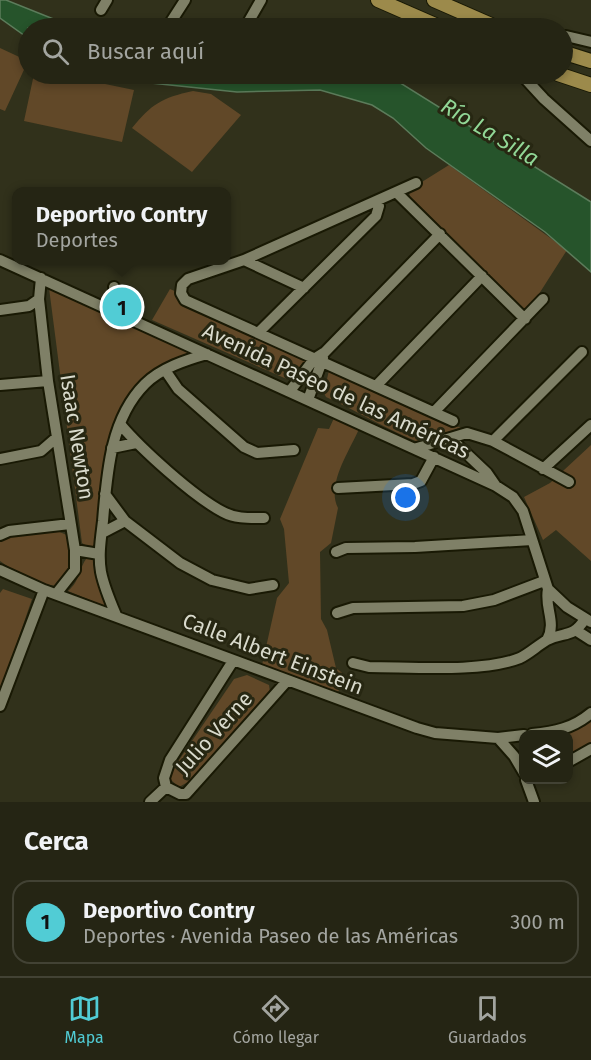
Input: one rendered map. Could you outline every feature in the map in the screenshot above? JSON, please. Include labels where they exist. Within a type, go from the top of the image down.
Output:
[{"type":"main road","points":[[378,0],[419,18]]},
{"type":"main road","points":[[434,0],[475,18]]},
{"type":"main road","points":[[573,55],[591,61]]},
{"type":"main road","points":[[573,79],[591,85]]},
{"type":"street","points":[[173,18],[185,0]]},
{"type":"street","points":[[251,18],[261,0]]},
{"type":"street","points":[[573,38],[591,42]]},
{"type":"street","points":[[530,84],[591,141]]},
{"type":"street","points":[[231,264],[416,183]]},
{"type":"street","points":[[397,193],[525,318]]},
{"type":"street","points":[[259,332],[376,216],[379,207],[376,201]]},
{"type":"street","points":[[290,391],[440,234]]},
{"type":"street","name":"Avenida Paseo de las Américas","points":[[0,260],[417,448],[496,486],[518,502],[532,540],[546,585],[547,601],[553,624],[547,640]]},
{"type":"street","points":[[244,260],[304,288]]},
{"type":"street","points":[[229,265],[188,279],[182,285],[181,293],[185,300],[320,358],[453,421]]},
{"type":"street","points":[[376,386],[482,276]]},
{"type":"street","name":"Isaac Newton","points":[[41,278],[39,299],[48,381],[75,550],[75,570],[56,594]]},
{"type":"street","points":[[114,287],[123,308],[135,320]]},
{"type":"street","points":[[0,310],[29,306],[39,299]]},
{"type":"street","points":[[434,412],[543,299]]},
{"type":"street","points":[[493,441],[582,352]]},
{"type":"street","name":"Isaac Newton","points":[[116,615],[106,591],[99,554],[111,448],[130,403],[146,383],[165,370],[207,354]]},
{"type":"street","points":[[308,399],[320,358]]},
{"type":"street","points":[[165,370],[178,389],[244,447],[258,453],[294,450]]},
{"type":"street","points":[[0,385],[48,381]]},
{"type":"street","points":[[120,424],[136,443],[224,513],[241,519],[264,518]]},
{"type":"street","points":[[543,469],[591,425]]},
{"type":"street","points":[[417,448],[464,433],[493,441],[569,482]]},
{"type":"street","points":[[0,459],[41,451],[56,438]]},
{"type":"street","points":[[451,439],[487,472],[496,486]]},
{"type":"street","points":[[111,448],[136,443]]},
{"type":"street","points":[[338,488],[413,484],[421,481],[434,457]]},
{"type":"street","points":[[105,494],[125,521],[180,563],[212,580],[249,589],[273,585]]},
{"type":"street","points":[[102,533],[125,521]]},
{"type":"street","points":[[0,535],[9,531],[70,524]]},
{"type":"street","points":[[336,552],[346,548],[532,540]]},
{"type":"street","points":[[75,550],[99,554]]},
{"type":"street","name":"Calle Albert Einstein","points":[[0,570],[44,590],[417,728],[454,735],[498,738],[519,736]]},
{"type":"street","points":[[338,613],[353,608],[463,606],[546,585],[588,621],[577,631],[547,640],[518,658],[483,666],[369,668],[353,663]]},
{"type":"street","points":[[0,706],[44,590]]},
{"type":"street","points":[[577,631],[591,640]]},
{"type":"street","name":"Julio Verne","points":[[232,661],[170,760],[164,778],[166,787],[180,794],[186,794],[287,681]]},
{"type":"street","points":[[560,730],[577,724],[591,713]]},
{"type":"street","points":[[498,738],[519,764]]},
{"type":"street","points":[[573,759],[591,749]]},
{"type":"street","points":[[527,784],[534,802]]},
{"type":"street","points":[[150,802],[166,787]]},
{"type":"shaded area","points":[[0,0],[6,0],[51,18],[18,18],[18,31],[0,18]]},
{"type":"shaded area","points":[[0,48],[18,56],[18,83],[5,111],[0,109]]},
{"type":"shaded area","points":[[32,84],[105,84],[134,90],[122,142],[24,121]]},
{"type":"shaded area","points":[[160,84],[402,84],[591,202],[591,272],[545,232],[426,148],[393,118],[372,105],[320,90],[237,92]]},
{"type":"shaded area","points":[[193,91],[211,94],[241,115],[192,172],[132,128],[145,113],[158,103]]},
{"type":"shaded area","points":[[449,165],[567,250],[530,308],[524,309],[410,198],[409,190]]},
{"type":"shaded area","points":[[49,288],[189,352],[189,355],[171,359],[153,371],[125,409],[98,542],[90,548],[82,543]]},
{"type":"shaded area","points":[[170,289],[309,361],[289,380],[152,320]]},
{"type":"shaded area","points":[[329,370],[448,426],[461,427],[423,444],[410,439],[326,397],[324,393]]},
{"type":"shaded area","points":[[334,418],[359,429],[337,479],[335,499],[338,508],[331,543],[320,552],[321,619],[327,630],[336,668],[346,676],[337,694],[262,665],[277,598],[289,583],[284,529],[280,519],[318,428],[329,429]]},
{"type":"shaded area","points":[[591,445],[591,561],[556,530],[543,540],[524,497],[550,483]]},
{"type":"shaded area","points":[[55,530],[69,536],[73,571],[57,586],[27,577],[0,561],[0,541],[5,537]]},
{"type":"shaded area","points":[[87,558],[96,561],[109,605],[107,607],[68,591]]},
{"type":"shaded area","points":[[3,589],[32,599],[0,692],[0,593]]},
{"type":"shaded area","points":[[247,675],[269,685],[270,692],[188,782],[179,787],[171,780],[171,772],[234,679]]},
{"type":"shaded area","points":[[591,721],[591,744],[573,754],[573,730]]},
{"type":"place","name":"Deportivo Contry","points":[[122,307]]},
{"type":"water label","name":"Río La Silla","points":[[490,132]]}]
